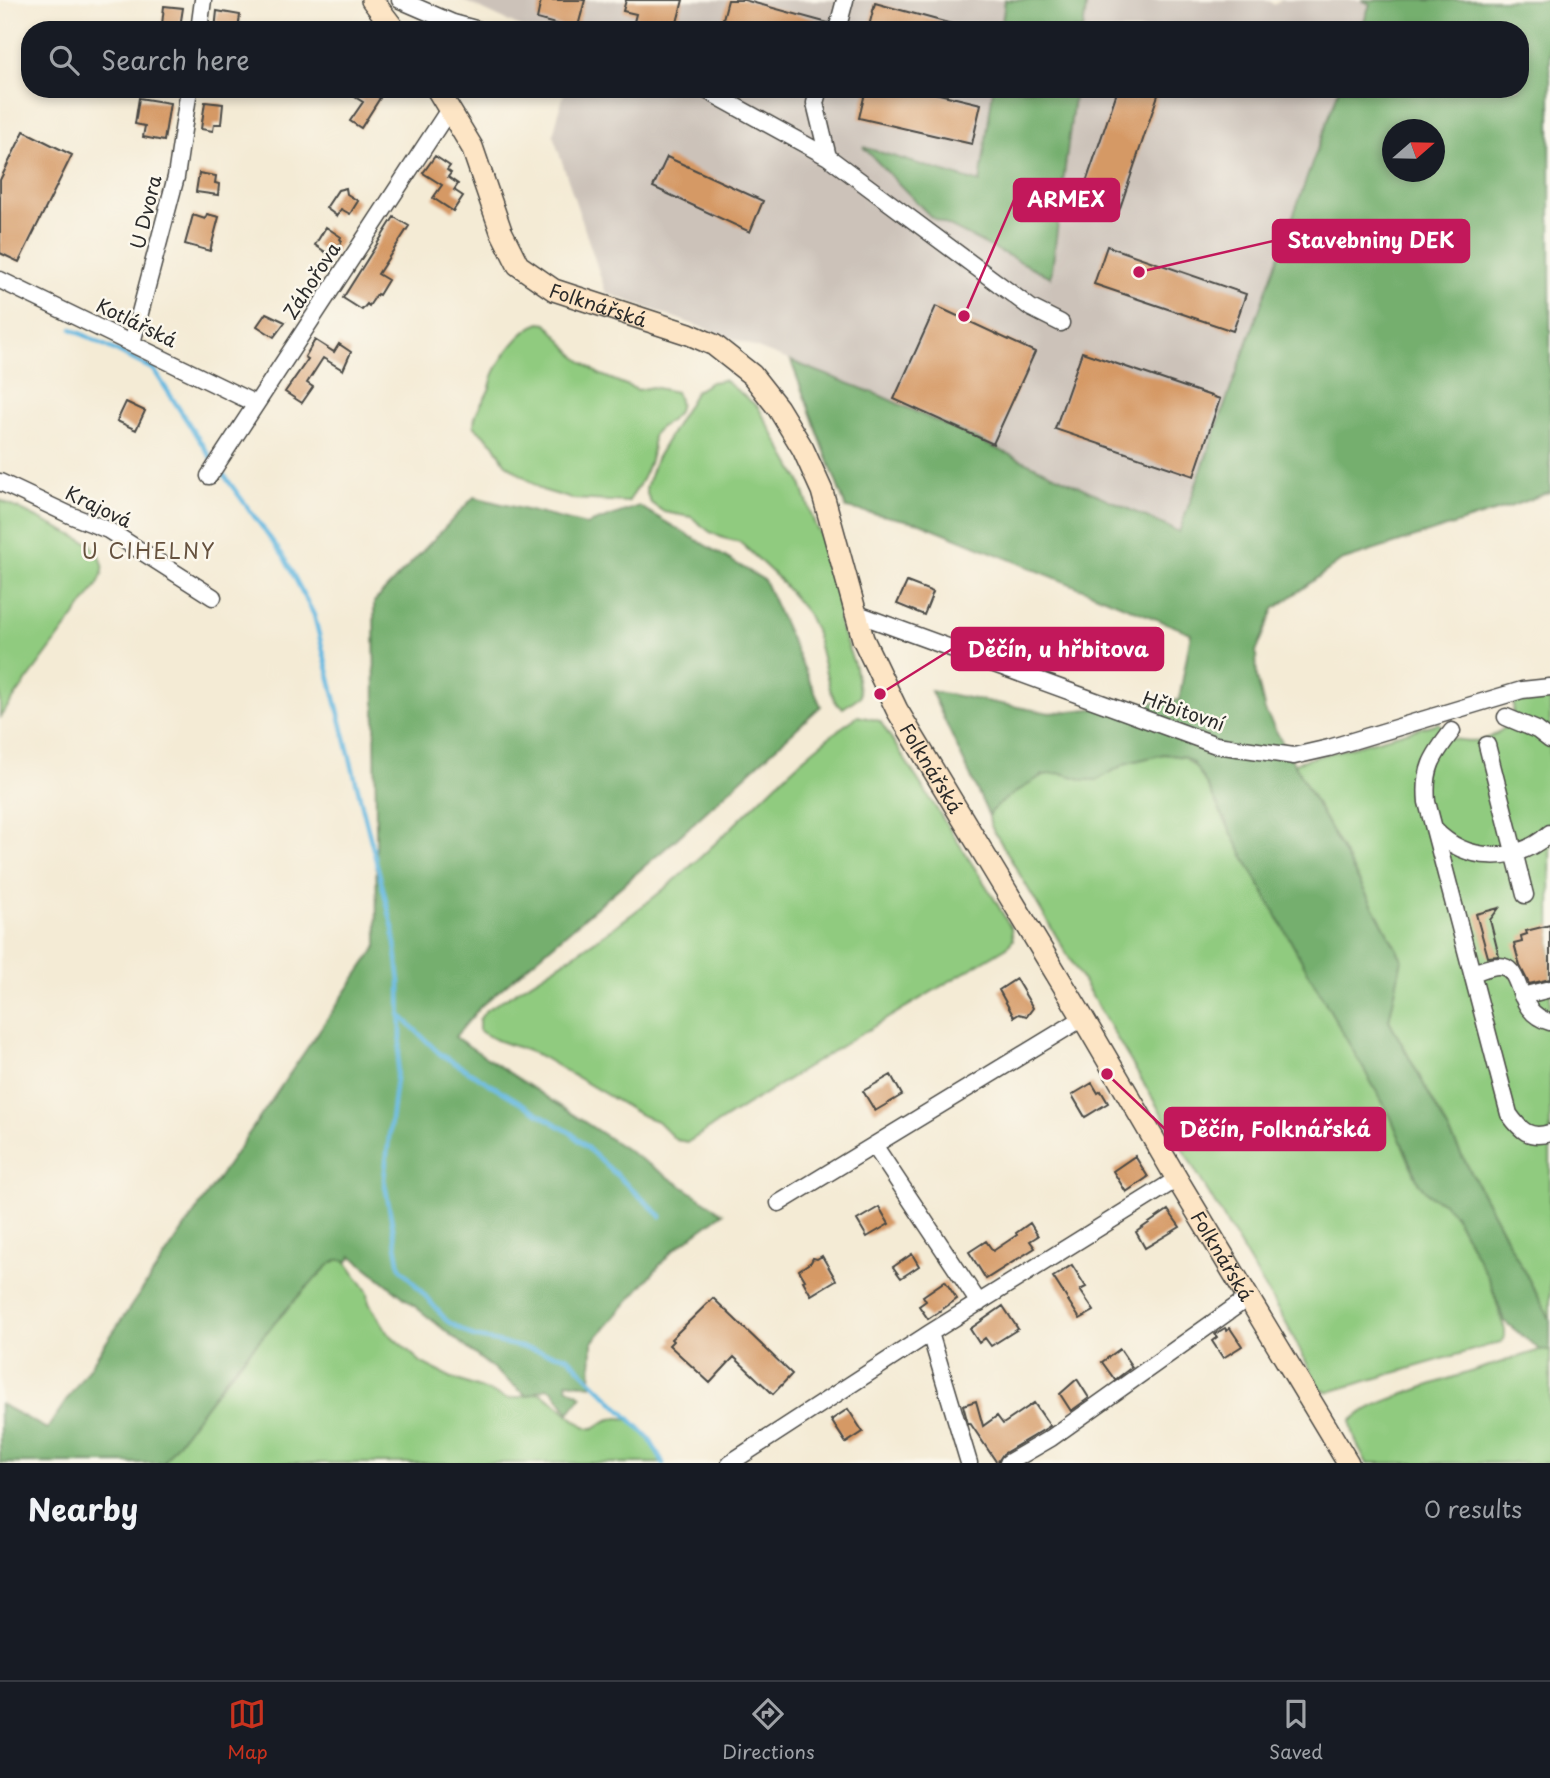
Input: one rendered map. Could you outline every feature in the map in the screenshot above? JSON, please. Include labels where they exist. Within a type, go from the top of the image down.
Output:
[{"type":"street","points":[[200,21],[203,0]]},
{"type":"street","points":[[372,0],[388,21]]},
{"type":"street","points":[[400,0],[448,21]]},
{"type":"street","points":[[839,21],[845,0]]},
{"type":"street","name":"U Dvora","points":[[132,343],[176,177],[188,98]]},
{"type":"street","name":"Folknářská","points":[[443,98],[472,147],[501,231],[518,265],[554,290],[702,339],[740,363],[764,388],[803,449],[822,491],[855,613],[874,666],[897,710],[1349,1463]]},
{"type":"street","points":[[720,98],[828,157],[1031,308],[1061,323]]},
{"type":"street","points":[[817,98],[828,157]]},
{"type":"street","name":"Záhořova","points":[[209,476],[450,108]]},
{"type":"street","name":"Kotlářská","points":[[0,280],[256,404]]},
{"type":"street","name":"Krajová","points":[[0,482],[108,530],[213,597]]},
{"type":"street","name":"Hřbitovní","points":[[855,613],[1216,745],[1294,756],[1522,691],[1550,687]]},
{"type":"street","points":[[1506,717],[1537,730],[1550,740]]},
{"type":"street","points":[[1452,731],[1434,755],[1425,782],[1434,829],[1509,1114],[1526,1132],[1537,1137],[1550,1133]]},
{"type":"street","points":[[1487,745],[1525,895]]},
{"type":"street","points":[[1434,829],[1453,845],[1476,854],[1495,856],[1515,853],[1550,833]]},
{"type":"street","points":[[1472,973],[1497,966],[1506,967],[1516,976],[1522,996],[1532,1014],[1550,1022]]},
{"type":"street","points":[[1522,996],[1550,989]]},
{"type":"street","points":[[779,1203],[1083,1018]]},
{"type":"street","points":[[874,1145],[979,1303]]},
{"type":"street","points":[[730,1463],[1177,1179]]},
{"type":"street","points":[[1008,1463],[1051,1437],[1249,1297]]},
{"type":"street","points":[[930,1334],[969,1463]]},
{"type":"shaded area","points":[[462,0],[1005,0],[1002,21],[507,21]]},
{"type":"shaded area","points":[[1087,0],[1269,0],[1274,5],[1281,0],[1362,0],[1370,4],[1364,21],[1084,21]]},
{"type":"shaded area","points":[[563,98],[992,98],[980,183],[865,148],[1051,276],[1074,98],[1336,98],[1179,532],[881,396],[606,293],[553,135]]},
{"type":"green space","points":[[1005,0],[1087,0],[1084,21],[1002,21]]},
{"type":"green space","points":[[1362,0],[1550,0],[1550,492],[1341,561],[1274,609],[1256,652],[1257,678],[1265,711],[1402,959],[1389,1020],[1550,1319],[1550,1351],[1540,1350],[1504,1321],[1490,1281],[1454,1214],[1445,1204],[1429,1195],[1418,1182],[1390,1115],[1193,763],[1184,757],[1164,754],[1127,763],[1097,780],[1084,780],[1061,773],[1043,775],[1004,800],[989,816],[931,691],[1050,713],[1179,700],[1191,633],[920,523],[846,508],[791,361],[881,396],[1179,532],[1336,98],[1529,98],[1529,21],[1364,21],[1370,4]]},
{"type":"green space","points":[[992,98],[1074,98],[1051,277],[931,217],[863,147],[980,183]]},
{"type":"green space","points":[[540,323],[547,324],[576,357],[599,374],[638,390],[652,387],[676,392],[679,409],[671,420],[655,432],[648,466],[628,502],[572,499],[542,490],[505,463],[494,444],[474,426],[477,412],[501,361],[519,337]]},
{"type":"green space","points":[[724,380],[758,407],[800,481],[815,525],[824,540],[826,568],[838,591],[839,623],[855,667],[860,696],[843,708],[836,703],[830,689],[815,630],[807,613],[778,578],[740,542],[710,532],[691,517],[664,512],[651,503],[647,494],[646,488],[656,459],[696,391],[711,382]]},
{"type":"green space","points":[[474,497],[586,525],[639,506],[764,580],[821,706],[674,841],[481,1006],[455,1037],[723,1213],[672,1251],[592,1343],[591,1385],[567,1382],[567,1387],[582,1396],[569,1413],[553,1390],[546,1388],[527,1396],[352,1256],[347,1263],[345,1260],[337,1260],[330,1264],[304,1290],[228,1375],[163,1463],[0,1463],[0,1404],[47,1429],[377,946],[374,602]]},
{"type":"green space","points":[[0,500],[91,544],[100,557],[103,572],[94,590],[0,717]]},
{"type":"green space","points":[[1532,695],[1550,695],[1550,1319],[1389,1020],[1402,959],[1294,763],[1439,723],[1452,739],[1485,740],[1512,722],[1514,701]]},
{"type":"green space","points":[[858,716],[880,721],[1011,928],[1013,940],[1007,947],[688,1142],[676,1140],[657,1121],[641,1115],[544,1058],[479,1030],[479,1020],[486,1010],[584,948],[653,898],[698,860],[786,774]]},
{"type":"green space","points":[[1164,754],[1184,757],[1199,770],[1244,857],[1390,1115],[1405,1144],[1410,1164],[1429,1195],[1445,1204],[1454,1214],[1490,1281],[1505,1330],[1505,1337],[1501,1342],[1329,1392],[1320,1389],[1287,1325],[991,826],[989,815],[999,803],[1047,774],[1059,773],[1097,780],[1127,763]]},
{"type":"green space","points":[[337,1260],[345,1260],[368,1292],[369,1303],[387,1332],[422,1363],[452,1378],[509,1399],[540,1393],[589,1428],[608,1420],[628,1419],[642,1430],[662,1463],[163,1463],[206,1404],[252,1349],[315,1277]]},
{"type":"green space","points":[[1540,1350],[1550,1351],[1550,1463],[1367,1463],[1356,1443],[1351,1421],[1364,1411],[1426,1386]]},
{"type":"building","points":[[541,0],[585,0],[579,21],[537,19]]},
{"type":"building","points":[[626,0],[683,0],[677,21],[634,21],[636,14],[623,11]]},
{"type":"building","points":[[728,0],[744,0],[821,21],[722,21]]},
{"type":"building","points":[[875,3],[941,21],[870,21]]},
{"type":"building","points":[[164,6],[183,8],[181,21],[162,21]]},
{"type":"building","points":[[217,11],[240,15],[239,21],[216,21]]},
{"type":"building","points":[[139,98],[170,103],[164,141],[143,137],[145,126],[135,124]]},
{"type":"building","points":[[357,98],[380,98],[361,128],[350,121],[363,102]]},
{"type":"building","points":[[864,98],[956,98],[981,104],[972,144],[859,118]]},
{"type":"building","points":[[1115,98],[1157,98],[1119,211],[1081,197]]},
{"type":"building","points":[[205,102],[223,104],[221,124],[214,124],[213,131],[201,129]]},
{"type":"building","points":[[24,131],[72,155],[19,262],[0,253],[0,180]]},
{"type":"building","points":[[435,156],[450,166],[447,170],[451,173],[448,177],[458,184],[454,190],[463,196],[453,211],[433,198],[442,185],[423,173]]},
{"type":"building","points":[[667,157],[763,201],[750,232],[653,187]]},
{"type":"building","points":[[199,173],[216,176],[215,183],[219,184],[218,195],[196,192]]},
{"type":"building","points":[[346,188],[347,194],[358,201],[350,214],[341,209],[337,216],[326,208],[338,190]]},
{"type":"building","points":[[207,214],[219,217],[210,251],[185,244],[193,215],[205,219]]},
{"type":"building","points":[[394,217],[409,226],[378,274],[388,280],[379,295],[362,310],[343,298]]},
{"type":"building","points":[[326,227],[341,237],[342,241],[330,255],[315,245]]},
{"type":"building","points":[[1107,246],[1246,294],[1233,331],[1094,284]]},
{"type":"building","points":[[936,306],[1035,352],[993,444],[894,399]]},
{"type":"building","points":[[266,313],[285,322],[274,337],[257,326]]},
{"type":"building","points":[[315,340],[334,352],[339,344],[351,352],[343,370],[323,358],[307,383],[313,387],[302,403],[285,392],[308,359],[305,357]]},
{"type":"building","points":[[1082,352],[1220,399],[1194,476],[1055,429]]},
{"type":"building","points":[[126,402],[145,411],[136,430],[117,421]]},
{"type":"building","points":[[907,582],[933,592],[924,615],[897,604]]},
{"type":"building","points":[[1499,908],[1490,920],[1499,956],[1488,957],[1476,914]]},
{"type":"building","points":[[1550,925],[1550,979],[1529,984],[1520,966],[1514,944],[1522,942],[1521,936],[1527,934],[1526,931]]},
{"type":"building","points":[[1016,979],[1033,1008],[1027,1016],[1019,1014],[1014,1017],[999,990]]},
{"type":"building","points":[[891,1075],[902,1095],[875,1111],[863,1091]]},
{"type":"building","points":[[1092,1083],[1108,1103],[1085,1117],[1072,1095]]},
{"type":"building","points":[[1135,1156],[1148,1177],[1126,1192],[1113,1171]]},
{"type":"building","points":[[879,1207],[889,1224],[867,1237],[857,1220]]},
{"type":"building","points":[[1168,1210],[1180,1227],[1145,1248],[1136,1232]]},
{"type":"building","points":[[1030,1223],[1038,1236],[1030,1241],[1035,1248],[986,1279],[969,1252],[986,1241],[993,1251]]},
{"type":"building","points":[[912,1254],[919,1266],[901,1278],[893,1267]]},
{"type":"building","points":[[822,1256],[836,1280],[811,1295],[799,1270],[813,1258]]},
{"type":"building","points":[[1072,1265],[1086,1287],[1080,1290],[1094,1311],[1080,1319],[1053,1277]]},
{"type":"building","points":[[945,1281],[957,1299],[928,1319],[919,1306],[926,1301],[923,1296]]},
{"type":"building","points":[[713,1298],[792,1374],[773,1394],[734,1357],[710,1383],[669,1345],[673,1341],[671,1339]]},
{"type":"building","points":[[1003,1306],[1018,1329],[991,1346],[985,1338],[979,1343],[970,1329]]},
{"type":"building","points":[[1225,1328],[1227,1331],[1230,1328],[1242,1346],[1223,1358],[1212,1341],[1217,1337],[1215,1334]]},
{"type":"building","points":[[1120,1349],[1132,1367],[1115,1380],[1102,1362]]},
{"type":"building","points":[[1077,1379],[1089,1398],[1071,1411],[1060,1394]]},
{"type":"building","points":[[976,1401],[983,1426],[997,1416],[1003,1424],[1034,1403],[1050,1426],[1003,1454],[997,1463],[970,1423],[968,1424],[963,1405]]},
{"type":"building","points":[[848,1409],[863,1432],[846,1443],[831,1420]]},
{"type":"waterway","points":[[72,329],[154,370],[213,461]]},
{"type":"waterway","points":[[221,471],[284,557],[314,615],[393,928],[400,982],[401,1037],[384,1179],[400,1267],[447,1321],[474,1337],[568,1357],[649,1438],[663,1463]]},
{"type":"waterway","points":[[400,1015],[440,1054],[571,1133],[661,1216]]},
{"type":"place","name":"Stavebniny DEK","points":[[1139,272]]},
{"type":"place","name":"ARMEX","points":[[964,316]]},
{"type":"place","name":"Děčín, u hřbitova","points":[[880,694]]},
{"type":"place","name":"Děčín, Folknářská","points":[[1107,1074]]},
{"type":"district","name":"U CIHELNY","points":[[149,550]]}]
